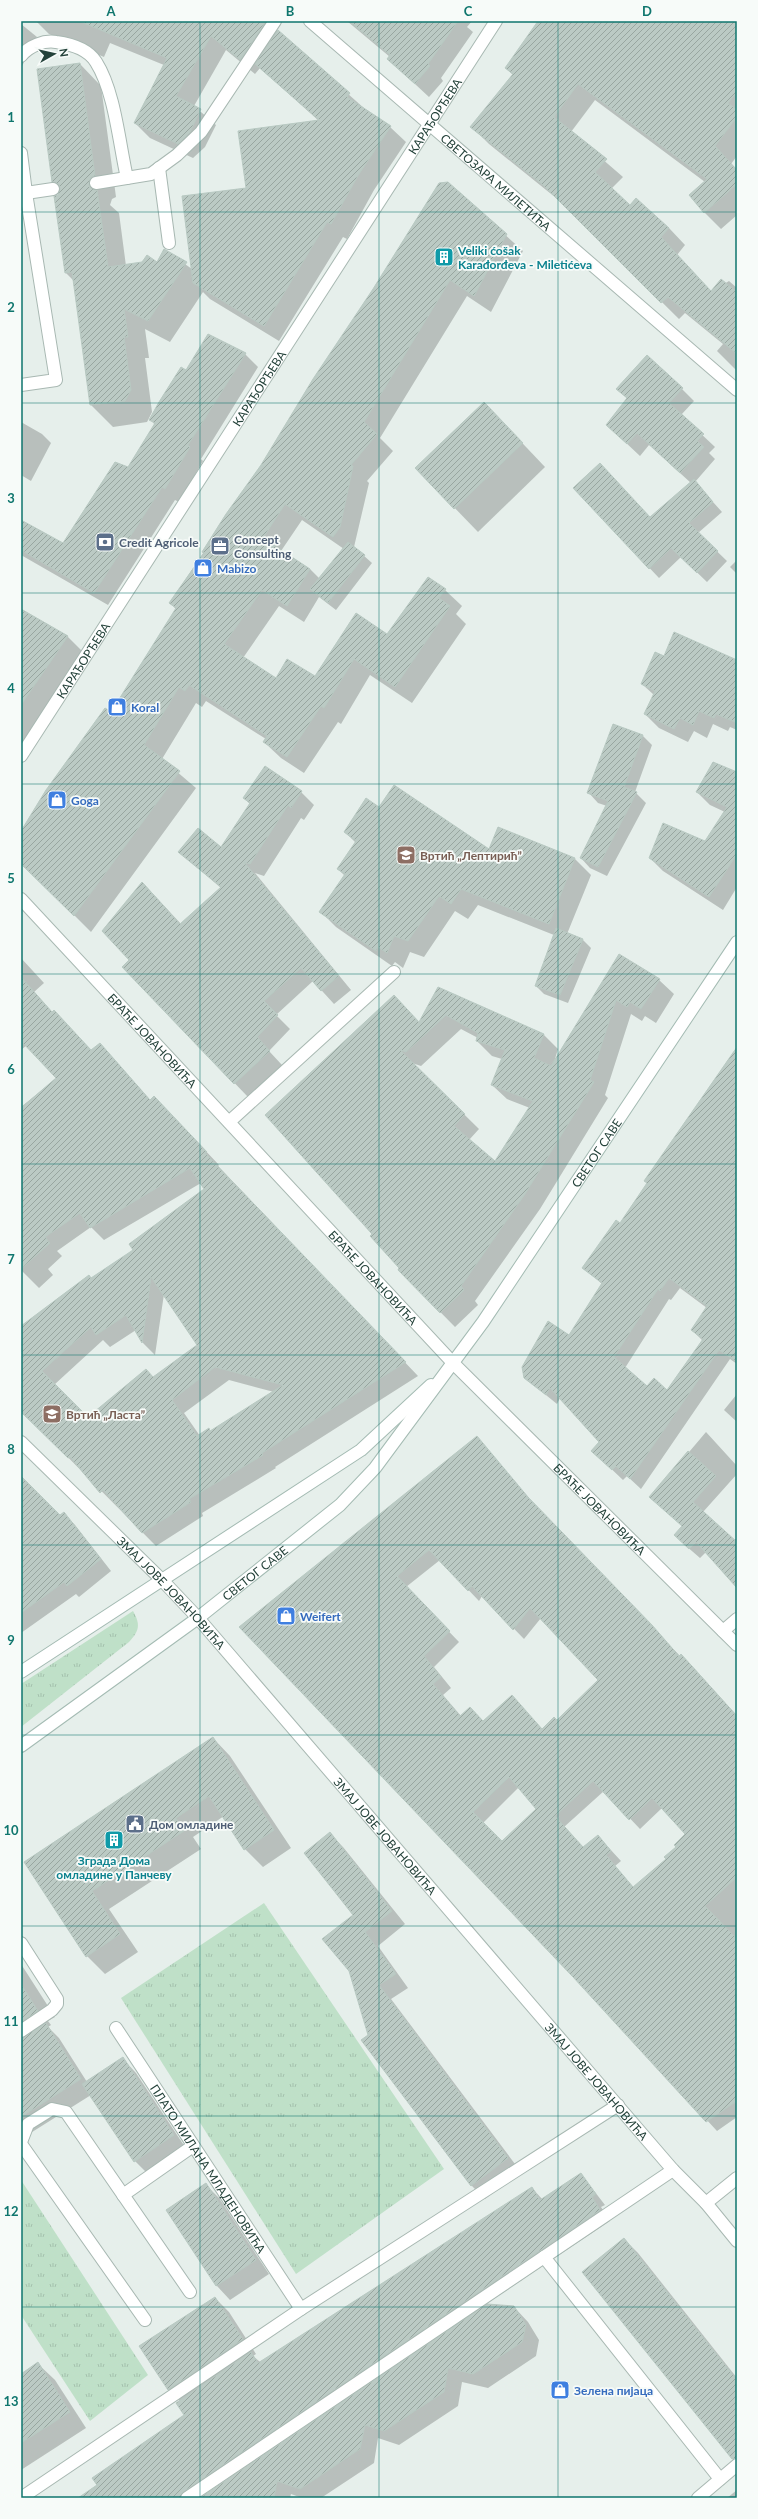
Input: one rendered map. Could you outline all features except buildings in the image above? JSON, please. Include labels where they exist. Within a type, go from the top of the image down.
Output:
[{"type":"street","points":[[96,183],[151,174],[177,155],[201,132],[274,21]]},
{"type":"street","name":"СВЕТОЗАРА МИЛЕТИЋА","points":[[310,21],[737,390]]},
{"type":"street","name":"КАРАЂОРЂЕВА","points":[[21,756],[496,21]]},
{"type":"street","points":[[21,56],[38,44],[54,41],[75,45],[96,61],[110,101],[127,178]]},
{"type":"street","points":[[21,153],[24,193],[56,380],[21,385]]},
{"type":"street","points":[[159,168],[169,243]]},
{"type":"street","points":[[24,193],[53,189]]},
{"type":"street","name":"БРАЋЕ ЈОВАНОВИЋА","points":[[21,899],[454,1364],[737,1645]]},
{"type":"street","name":"СВЕТОГ САВЕ","points":[[21,1746],[198,1618],[340,1505],[376,1468],[454,1364],[737,942]]},
{"type":"street","points":[[229,1122],[394,972]]},
{"type":"street","name":"СВЕТОГ САВЕ","points":[[21,1672],[361,1450],[454,1364]]},
{"type":"street","name":"ЗМАЈ ЈОВЕ ЈОВАНОВИЋА","points":[[21,1442],[162,1580],[198,1618],[673,2170],[706,2203],[737,2241]]},
{"type":"street","points":[[723,1631],[737,1619]]},
{"type":"street","points":[[21,1943],[56,1999],[57,2004],[52,2010],[21,2031]]},
{"type":"street","name":"ПЛАТО МИЛАНА МЛАДЕНОВИЋА","points":[[116,2028],[302,2309]]},
{"type":"street","points":[[21,2498],[302,2309],[618,2105]]},
{"type":"street","points":[[145,2320],[21,2143],[28,2124],[52,2110],[66,2112],[190,2292]]},
{"type":"street","points":[[123,2195],[193,2146]]},
{"type":"street","points":[[187,2498],[673,2170]]},
{"type":"street","points":[[706,2203],[737,2178]]},
{"type":"street","points":[[544,2257],[720,2479]]},
{"type":"street","points":[[698,2498],[737,2465]]},
{"type":"green space","points":[[133,1611],[137,1620],[138,1628],[129,1642],[21,1727],[21,1684]]},
{"type":"green space","points":[[264,1903],[444,2169],[296,2274],[121,1998]]},
{"type":"green space","points":[[21,2180],[148,2375],[90,2421],[21,2315]]},
{"type":"place","name":"Veliki ćošak Karađorđeva - Miletićeva","points":[[444,257]]},
{"type":"place","name":"Credit Agricole","points":[[105,542]]},
{"type":"place","name":"Concept Consulting","points":[[220,546]]},
{"type":"place","name":"Mabizo","points":[[203,568]]},
{"type":"place","name":"Koral","points":[[117,707]]},
{"type":"place","name":"Goga","points":[[57,800]]},
{"type":"place","name":"Вртић „Лептирић”","points":[[406,855]]},
{"type":"place","name":"Вртић „Ласта”","points":[[52,1414]]},
{"type":"place","name":"Weifert","points":[[286,1616]]},
{"type":"place","name":"Дом омладине","points":[[135,1824]]},
{"type":"place","name":"Зграда Дома омладине у Панчеву","points":[[114,1840]]},
{"type":"place","name":"Зелена пијаца","points":[[560,2390]]}]
